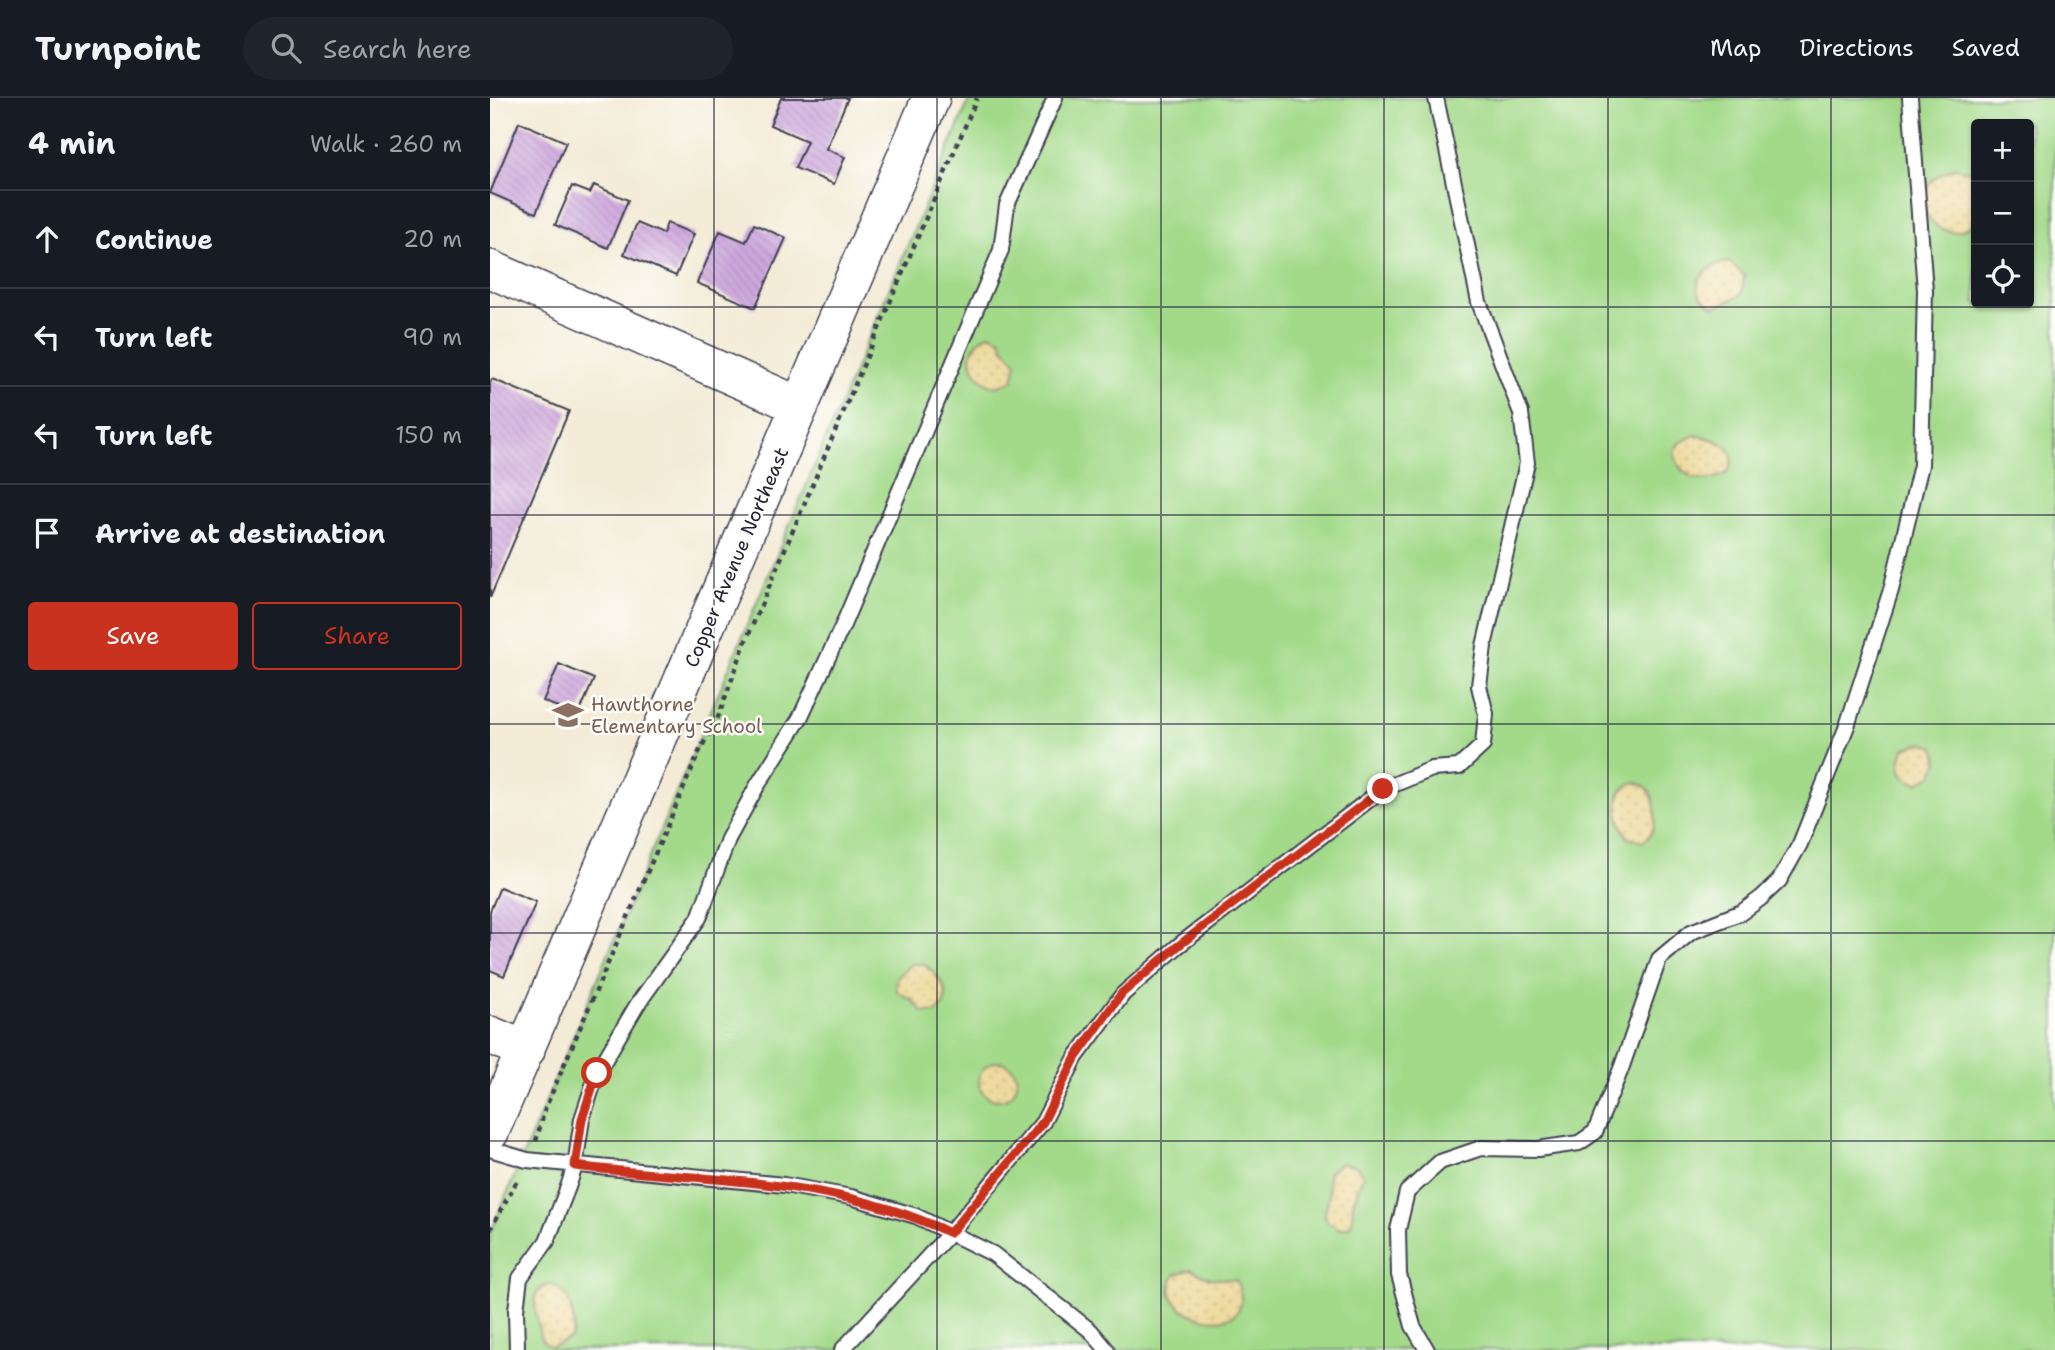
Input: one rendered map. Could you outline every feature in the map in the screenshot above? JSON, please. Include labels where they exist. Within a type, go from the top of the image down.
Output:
[{"type":"street","name":"Copper Avenue Northeast","points":[[490,1132],[931,98]]},
{"type":"street","points":[[490,269],[800,406]]},
{"type":"street","points":[[490,1035],[526,1050]]},
{"type":"lane","points":[[517,1350],[516,1310],[520,1278],[547,1241],[575,1166],[582,1119],[597,1073],[637,1005],[699,918],[728,839],[757,786],[800,718],[838,636],[1001,250],[1007,205],[1055,98]]},
{"type":"lane","points":[[842,1350],[950,1233],[1043,1122],[1076,1057],[1122,993],[1178,946],[1383,789],[1432,769],[1459,767],[1483,746],[1486,714],[1479,686],[1484,646],[1527,463],[1521,413],[1479,302],[1436,98]]},
{"type":"lane","points":[[1427,1350],[1413,1325],[1399,1275],[1398,1230],[1407,1192],[1440,1162],[1481,1148],[1538,1149],[1579,1143],[1595,1132],[1621,1069],[1659,960],[1691,932],[1742,912],[1779,881],[1800,844],[1847,726],[1891,590],[1921,465],[1925,290],[1910,98]]},
{"type":"lane","points":[[490,1149],[527,1160],[575,1166],[784,1185],[851,1198],[916,1216],[993,1254],[1091,1331],[1107,1350]]},
{"type":"path","points":[[536,1142],[545,1109],[700,750],[719,715],[745,643],[977,98]]},
{"type":"path","points":[[490,1230],[521,1174]]},
{"type":"green space","points":[[970,98],[2055,98],[2055,1350],[490,1350],[490,1234]]},
{"type":"sand","points":[[1955,168],[1971,171],[1971,224],[1962,230],[1948,231],[1936,226],[1928,216],[1924,203],[1926,190],[1936,177]]},
{"type":"sand","points":[[1729,262],[1744,275],[1743,291],[1737,297],[1716,307],[1700,294],[1699,280],[1718,264]]},
{"type":"sand","points":[[989,334],[1001,339],[1003,347],[1017,363],[1013,380],[997,387],[980,377],[972,363],[974,347]]},
{"type":"sand","points":[[1695,435],[1719,442],[1730,451],[1732,457],[1727,473],[1701,479],[1687,474],[1681,468],[1674,452],[1679,443]]},
{"type":"sand","points":[[1922,743],[1935,747],[1939,761],[1932,776],[1918,783],[1903,775],[1900,765],[1905,748]]},
{"type":"sand","points":[[1636,782],[1645,786],[1655,808],[1652,832],[1642,842],[1628,838],[1618,814],[1622,791]]},
{"type":"sand","points":[[911,964],[924,964],[944,987],[945,1000],[936,1013],[923,1012],[896,988],[897,978]]},
{"type":"sand","points":[[998,1062],[1011,1068],[1017,1081],[1011,1094],[998,1100],[985,1094],[979,1081],[985,1068]]},
{"type":"sand","points":[[1340,1163],[1356,1166],[1363,1175],[1353,1203],[1352,1223],[1340,1229],[1328,1222],[1324,1216],[1329,1196],[1328,1173]]},
{"type":"sand","points":[[1191,1269],[1210,1278],[1236,1280],[1241,1301],[1235,1314],[1222,1319],[1205,1319],[1189,1313],[1176,1303],[1170,1289],[1176,1274]]},
{"type":"sand","points":[[549,1285],[562,1291],[573,1314],[571,1338],[552,1347],[540,1336],[535,1302],[539,1290]]},
{"type":"building","points":[[781,98],[848,98],[826,149],[845,157],[834,184],[795,168],[807,141],[770,125]]},
{"type":"building","points":[[519,122],[566,142],[536,213],[490,193]]},
{"type":"building","points":[[594,185],[628,200],[608,248],[555,225],[572,186],[590,193]]},
{"type":"building","points":[[637,223],[663,234],[667,223],[694,234],[676,276],[624,254]]},
{"type":"building","points":[[754,224],[786,238],[755,308],[697,283],[720,231],[746,242]]},
{"type":"building","points":[[492,379],[569,411],[490,598],[490,383]]},
{"type":"building","points":[[559,664],[594,679],[578,716],[543,701]]},
{"type":"building","points":[[500,887],[536,902],[504,976],[490,970],[490,911]]},
{"type":"place","name":"Hawthorne Elementary School","points":[[568,715]]},
{"type":"route","points":[[597,1073],[582,1119],[575,1166],[784,1185],[851,1198],[916,1216],[950,1233],[1043,1122],[1076,1057],[1122,993],[1244,894],[1383,789]]}]
